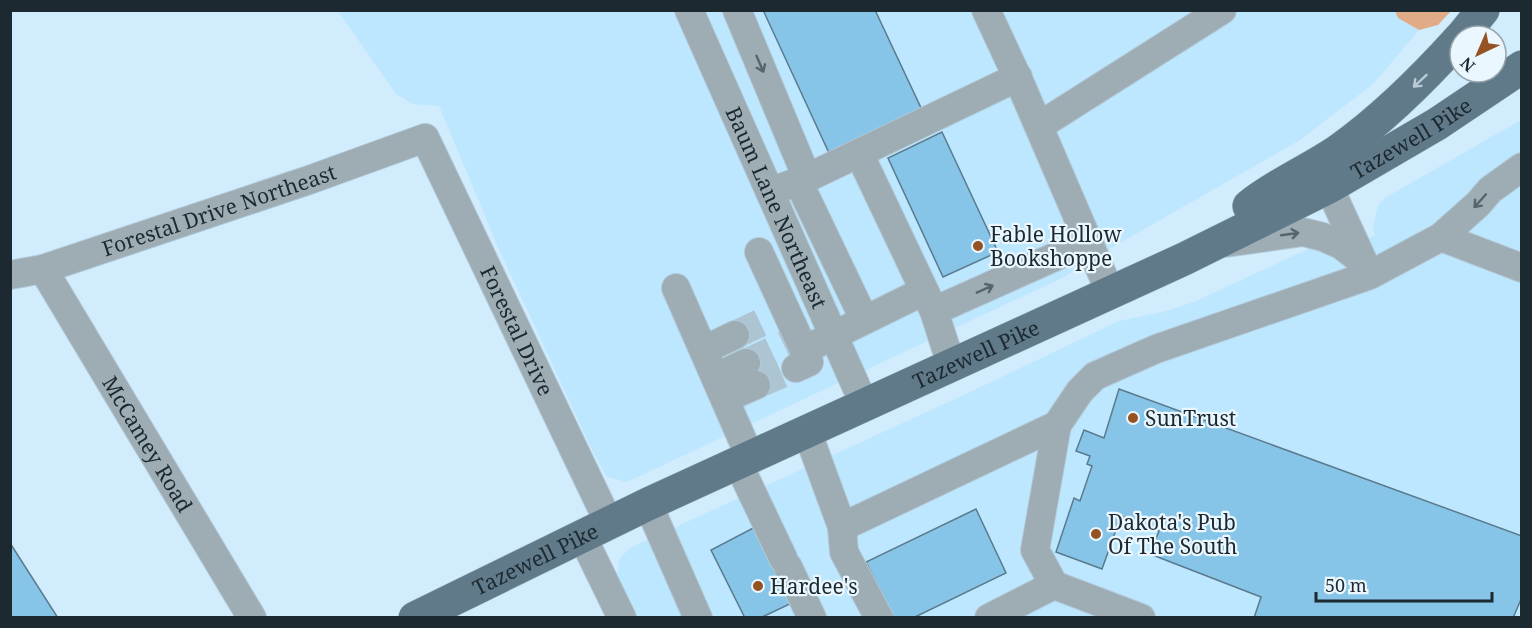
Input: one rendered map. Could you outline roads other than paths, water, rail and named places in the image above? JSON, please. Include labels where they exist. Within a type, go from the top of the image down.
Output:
[{"type":"main road","points":[[1472,24],[1483,10]]},
{"type":"main road","points":[[1198,252],[1257,200],[1338,150],[1384,114],[1431,71],[1448,52]]},
{"type":"main road","name":"Tazewell Pike","points":[[415,618],[648,504],[1198,252],[1329,187],[1437,124],[1521,67]]},
{"type":"street","name":"Baum Lane Northeast","points":[[689,10],[864,404]]},
{"type":"street","points":[[737,10],[802,180],[864,319]]},
{"type":"street","points":[[986,10],[1039,126],[1110,292]]},
{"type":"street","points":[[1039,126],[1222,10]]},
{"type":"street","points":[[770,192],[802,180],[1017,77]]},
{"type":"street","name":"Forestal Drive Northeast","points":[[10,275],[44,269],[309,180],[425,138]]},
{"type":"street","name":"Forestal Drive","points":[[425,138],[595,529],[622,618]]},
{"type":"street","points":[[859,153],[929,301],[951,364]]},
{"type":"street","points":[[1141,618],[1054,585],[1035,550],[1057,425],[1080,391],[1095,376],[1156,349],[1442,237],[1490,190],[1521,167]]},
{"type":"street","points":[[1329,187],[1366,268]]},
{"type":"street","points":[[1198,252],[1303,232],[1341,245],[1366,268]]},
{"type":"street","points":[[1442,237],[1521,268]]},
{"type":"street","points":[[759,252],[779,313],[796,350],[864,319],[929,301],[1035,266],[1088,242]]},
{"type":"street","name":"McCamey Road","points":[[44,269],[252,618]]},
{"type":"street","points":[[676,288],[721,388],[744,460],[785,562],[812,618]]},
{"type":"street","points":[[704,350],[735,335]]},
{"type":"street","points":[[721,388],[751,374]]},
{"type":"street","points":[[842,527],[1057,425]]},
{"type":"street","points":[[807,431],[842,527],[844,552],[879,618]]},
{"type":"street","points":[[648,504],[698,618]]},
{"type":"street","points":[[989,618],[1054,585]]},
{"type":"tunnel","points":[[735,335],[773,317]]},
{"type":"tunnel","points":[[746,363],[786,344]]},
{"type":"tunnel","points":[[756,385],[796,368]]},
{"type":"place","name":"Fable Hollow Bookshoppe","points":[[978,246]]},
{"type":"place","name":"SunTrust","points":[[1133,418]]},
{"type":"place","name":"Dakota's Pub Of The South","points":[[1096,534]]},
{"type":"place","name":"Hardee's","points":[[758,586]]}]
